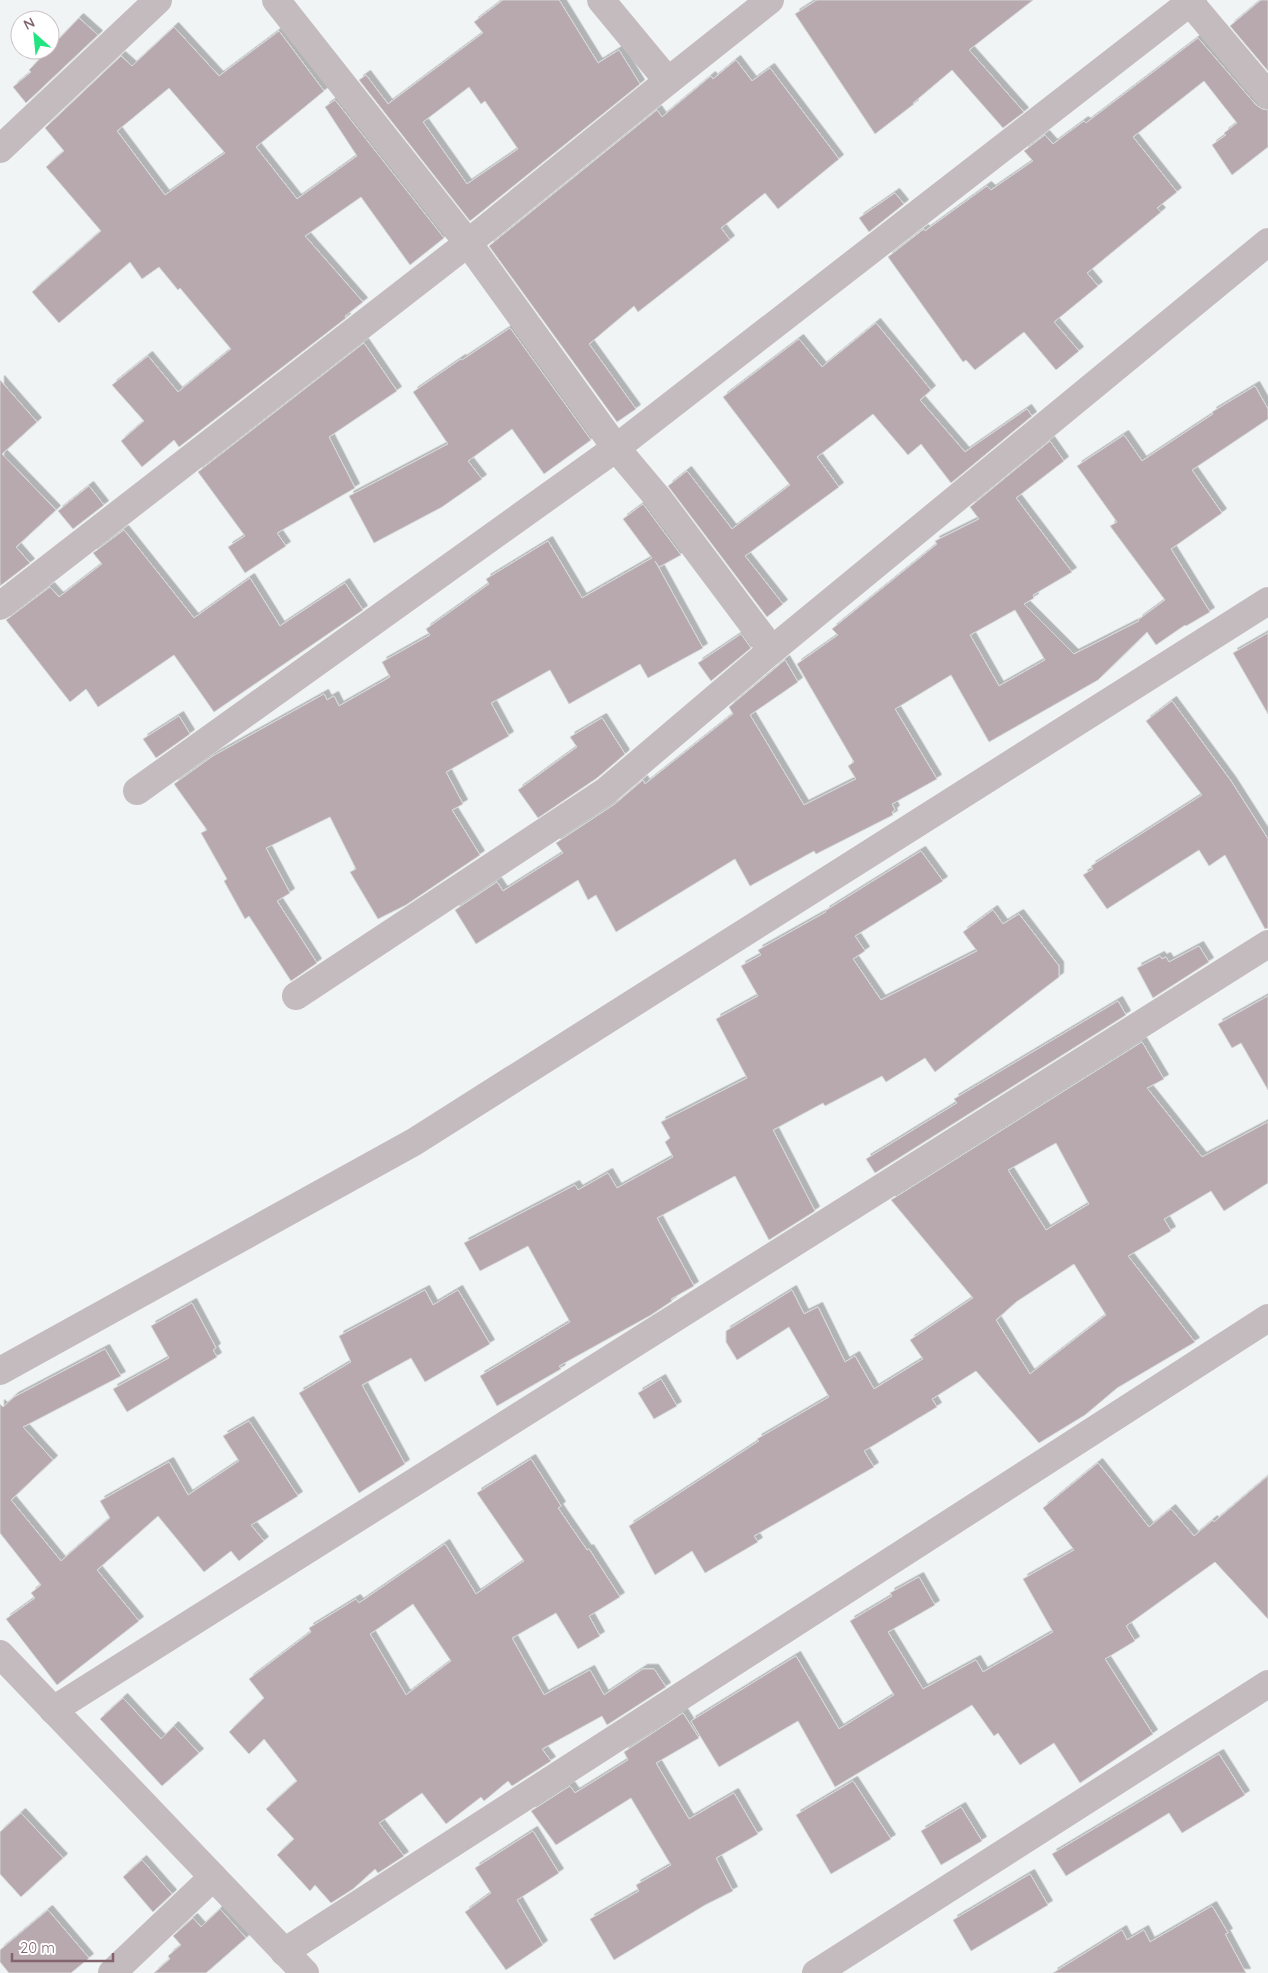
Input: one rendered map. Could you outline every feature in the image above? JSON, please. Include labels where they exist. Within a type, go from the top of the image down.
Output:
[{"type":"street","points":[[0,148],[158,0]]},
{"type":"street","points":[[276,0],[468,243],[616,448],[658,498],[772,650]]},
{"type":"street","points":[[601,0],[668,81]]},
{"type":"street","points":[[0,606],[468,243],[770,0]]},
{"type":"street","points":[[136,791],[616,448],[1190,1],[1268,95]]},
{"type":"street","points":[[296,996],[606,791],[772,650],[1268,242]]},
{"type":"street","points":[[0,1371],[414,1142],[1268,602]]},
{"type":"street","points":[[53,1710],[1268,944]]},
{"type":"street","points":[[284,1952],[1268,1318]]},
{"type":"street","points":[[0,1654],[305,1973]]},
{"type":"street","points":[[816,1973],[1268,1684]]},
{"type":"street","points":[[112,1973],[213,1877]]},
{"type":"building","points":[[503,0],[559,0],[598,63],[619,50],[640,84],[470,221],[359,80],[366,75],[388,104],[483,33],[474,22]],"holes":[[[469,87],[481,104],[485,101],[518,149],[467,184],[423,122]]]},
{"type":"building","points":[[817,0],[1033,0],[969,50],[1024,112],[1003,128],[952,70],[914,104],[875,134],[795,14]]},
{"type":"building","points":[[1261,0],[1268,0],[1268,71],[1230,26]]},
{"type":"building","points":[[79,18],[98,35],[26,103],[13,87],[31,72],[29,70],[38,60],[60,60],[60,38]]},
{"type":"building","points":[[174,27],[219,76],[279,31],[324,91],[256,147],[297,199],[357,156],[325,107],[335,100],[444,238],[410,265],[361,197],[305,236],[363,302],[345,316],[346,318],[179,447],[174,440],[142,467],[121,441],[144,421],[112,385],[148,356],[178,392],[231,349],[180,288],[178,290],[159,267],[142,279],[130,262],[59,323],[32,292],[101,231],[46,167],[64,151],[45,128],[121,56],[132,66]],"holes":[[[169,88],[225,153],[165,195],[117,131]]]},
{"type":"building","points":[[1198,38],[1256,105],[1268,110],[1268,147],[1232,175],[1212,145],[1226,135],[1224,133],[1237,123],[1204,81],[1133,137],[1177,192],[1157,208],[1161,212],[1087,273],[1098,286],[1054,322],[1079,351],[1056,370],[1024,332],[975,370],[966,360],[963,362],[888,257],[924,229],[925,231],[987,186],[991,190],[1033,161],[1024,151],[1045,135],[1053,144],[1084,121],[1086,123]]},
{"type":"building","points":[[736,60],[752,81],[770,68],[839,159],[778,209],[765,193],[721,228],[730,240],[638,312],[634,306],[589,344],[636,409],[617,422],[489,246],[657,110],[662,117],[711,76],[713,79]]},
{"type":"building","points":[[895,193],[904,204],[869,232],[859,218]]},
{"type":"building","points":[[876,323],[931,390],[920,400],[965,452],[1027,409],[1032,416],[951,483],[921,444],[908,455],[873,414],[817,457],[839,487],[745,556],[783,604],[767,617],[668,486],[687,471],[732,529],[790,485],[723,397],[799,339],[822,367]]},
{"type":"building","points":[[510,328],[591,440],[544,474],[512,429],[468,461],[482,479],[442,507],[374,543],[349,496],[448,444],[413,392]]},
{"type":"building","points":[[364,343],[397,391],[329,437],[355,488],[277,533],[286,546],[245,573],[228,547],[245,536],[198,472]]},
{"type":"building","points":[[0,380],[37,422],[2,454],[56,510],[16,547],[30,563],[0,586]]},
{"type":"building","points":[[1255,386],[1268,409],[1268,419],[1192,470],[1222,513],[1171,549],[1210,612],[1185,625],[1156,645],[1147,632],[1098,680],[989,742],[951,675],[895,709],[937,779],[892,804],[895,810],[892,812],[893,815],[816,854],[814,851],[750,886],[735,859],[616,932],[596,895],[588,900],[578,880],[476,944],[455,910],[497,882],[503,891],[563,853],[556,843],[615,804],[643,780],[645,784],[733,714],[729,707],[785,660],[798,682],[750,715],[804,805],[856,779],[848,766],[854,762],[797,664],[838,635],[832,629],[937,544],[935,541],[979,519],[970,507],[1050,441],[1064,461],[1016,498],[1072,572],[1033,595],[1034,598],[1024,604],[1074,654],[1139,621],[1165,600],[1110,526],[1117,522],[1077,466],[1124,435],[1142,461],[1213,414],[1212,412]],"holes":[[[1015,610],[1045,660],[999,686],[970,635]]]},
{"type":"building","points":[[89,486],[104,505],[73,529],[58,511]]},
{"type":"building","points":[[643,504],[681,555],[659,567],[655,561],[703,648],[648,678],[640,664],[569,704],[550,670],[491,703],[509,736],[446,772],[463,804],[452,810],[480,855],[406,905],[378,919],[350,872],[356,869],[330,817],[266,848],[290,893],[277,901],[317,963],[291,981],[249,916],[245,919],[224,881],[227,879],[201,833],[207,830],[174,784],[213,756],[324,694],[327,700],[334,696],[339,706],[390,677],[382,662],[430,635],[426,629],[489,584],[486,579],[548,541],[582,598],[652,558],[623,519]]},
{"type":"building","points":[[124,530],[194,618],[250,578],[280,626],[345,583],[363,610],[214,712],[174,655],[98,707],[86,689],[70,702],[6,620],[50,587],[59,597],[102,564],[93,553]]},
{"type":"building","points":[[1268,633],[1268,714],[1233,653]]},
{"type":"building","points":[[741,634],[751,648],[711,681],[698,663]]},
{"type":"building","points":[[1172,701],[1231,781],[1268,839],[1268,928],[1265,929],[1225,855],[1209,866],[1199,850],[1107,909],[1083,875],[1093,869],[1091,866],[1202,795],[1146,721]]},
{"type":"building","points":[[179,716],[190,734],[156,758],[143,739]]},
{"type":"building","points":[[602,718],[625,754],[597,778],[538,818],[518,790],[577,747],[570,737]]},
{"type":"building","points":[[921,851],[943,881],[855,936],[865,951],[853,959],[881,1000],[977,951],[963,932],[993,910],[1003,924],[1019,914],[1059,966],[1059,977],[935,1072],[925,1058],[886,1082],[882,1076],[825,1106],[823,1103],[773,1130],[815,1211],[769,1240],[735,1176],[657,1218],[694,1286],[671,1299],[672,1301],[651,1315],[559,1366],[561,1369],[497,1406],[480,1376],[570,1322],[528,1246],[480,1271],[464,1243],[575,1185],[578,1190],[608,1173],[617,1188],[673,1157],[665,1142],[670,1138],[661,1122],[747,1078],[716,1019],[758,996],[741,966],[761,955],[758,950],[826,912]]},
{"type":"building","points":[[1199,946],[1209,962],[1153,998],[1137,968],[1160,956],[1162,959],[1166,957],[1169,962]]},
{"type":"building","points":[[1268,996],[1268,1090],[1241,1043],[1232,1048],[1218,1024]]},
{"type":"building","points":[[1118,1001],[1126,1015],[875,1173],[866,1159],[957,1103],[954,1099]]},
{"type":"building","points":[[1142,1042],[1164,1079],[1147,1088],[1202,1157],[1268,1122],[1268,1183],[1224,1211],[1211,1191],[1164,1219],[1171,1231],[1128,1256],[1195,1342],[1117,1388],[1085,1415],[1039,1443],[976,1371],[932,1399],[937,1407],[864,1451],[874,1467],[754,1536],[758,1542],[705,1573],[692,1551],[655,1575],[629,1526],[759,1441],[757,1439],[829,1397],[789,1327],[737,1360],[726,1342],[726,1331],[792,1290],[804,1314],[818,1307],[845,1362],[855,1356],[874,1389],[923,1359],[910,1340],[973,1298],[891,1200]],"holes":[[[1056,1143],[1089,1204],[1046,1230],[1008,1170]],[[1074,1264],[1106,1315],[1030,1374],[996,1320],[1016,1302]]]},
{"type":"building","points":[[425,1290],[433,1305],[458,1290],[490,1344],[425,1382],[411,1358],[362,1385],[405,1464],[359,1493],[299,1393],[351,1362],[339,1336]]},
{"type":"building","points":[[192,1303],[216,1348],[213,1350],[217,1357],[127,1412],[113,1389],[169,1358],[151,1326]]},
{"type":"building","points":[[105,1349],[121,1376],[23,1427],[53,1460],[11,1500],[61,1561],[110,1518],[100,1501],[169,1462],[188,1495],[239,1461],[223,1436],[249,1421],[298,1496],[251,1525],[264,1541],[239,1561],[231,1551],[204,1572],[158,1516],[97,1570],[139,1621],[57,1685],[6,1619],[35,1598],[31,1593],[41,1585],[0,1533],[0,1404],[3,1407],[14,1397]]},
{"type":"building","points":[[661,1379],[677,1406],[654,1419],[638,1393]]},
{"type":"building","points":[[531,1459],[561,1506],[558,1508],[587,1550],[589,1549],[620,1597],[589,1616],[600,1636],[578,1649],[556,1613],[512,1638],[544,1695],[590,1670],[604,1695],[643,1669],[654,1669],[666,1687],[607,1725],[602,1716],[542,1749],[551,1761],[512,1786],[508,1781],[484,1801],[481,1797],[446,1824],[422,1793],[379,1823],[404,1856],[378,1873],[375,1869],[353,1889],[331,1903],[315,1885],[310,1891],[277,1855],[294,1839],[266,1809],[297,1781],[264,1739],[249,1754],[229,1732],[264,1698],[249,1679],[311,1632],[309,1628],[356,1599],[359,1603],[445,1544],[476,1594],[524,1561],[477,1493]],"holes":[[[413,1604],[451,1661],[406,1695],[370,1634]]]},
{"type":"building","points":[[1098,1463],[1149,1527],[1171,1509],[1194,1536],[1213,1520],[1214,1522],[1268,1476],[1268,1619],[1215,1562],[1126,1626],[1135,1641],[1105,1659],[1153,1734],[1080,1783],[1054,1743],[1020,1765],[998,1733],[994,1736],[972,1705],[835,1787],[798,1721],[719,1767],[691,1721],[796,1656],[839,1729],[894,1695],[850,1621],[892,1596],[890,1593],[919,1577],[935,1605],[888,1632],[923,1689],[976,1660],[983,1672],[1053,1632],[1023,1579],[1074,1550],[1043,1508]]},
{"type":"building","points":[[123,1698],[161,1739],[174,1726],[199,1753],[162,1786],[100,1719]]},
{"type":"building","points":[[683,1713],[699,1738],[656,1763],[689,1819],[734,1793],[758,1834],[716,1858],[733,1891],[705,1905],[614,1960],[590,1919],[639,1891],[636,1885],[671,1865],[631,1798],[556,1845],[531,1811],[570,1786],[575,1793],[628,1760],[624,1752]]},
{"type":"building","points":[[1219,1754],[1245,1795],[1182,1833],[1169,1813],[1066,1876],[1052,1854]]},
{"type":"building","points":[[853,1781],[891,1839],[831,1874],[796,1815]]},
{"type":"building","points":[[961,1807],[982,1841],[941,1865],[921,1831]]},
{"type":"building","points":[[21,1813],[63,1858],[21,1897],[0,1874],[0,1832]]},
{"type":"building","points":[[533,1831],[559,1873],[517,1900],[543,1945],[506,1970],[465,1912],[491,1893],[475,1868]]},
{"type":"building","points":[[142,1860],[172,1894],[153,1912],[123,1877]]},
{"type":"building","points":[[1030,1874],[1048,1905],[971,1951],[953,1920]]},
{"type":"building","points":[[1212,1906],[1228,1933],[1225,1934],[1246,1973],[1053,1973],[1122,1930],[1127,1940],[1144,1930],[1150,1942]]},
{"type":"building","points":[[220,1909],[246,1938],[206,1973],[154,1973],[170,1959],[168,1956],[181,1945],[173,1936],[193,1918],[201,1927]]},
{"type":"building","points":[[48,1910],[89,1958],[71,1973],[9,1973],[0,1962],[0,1950]]}]
